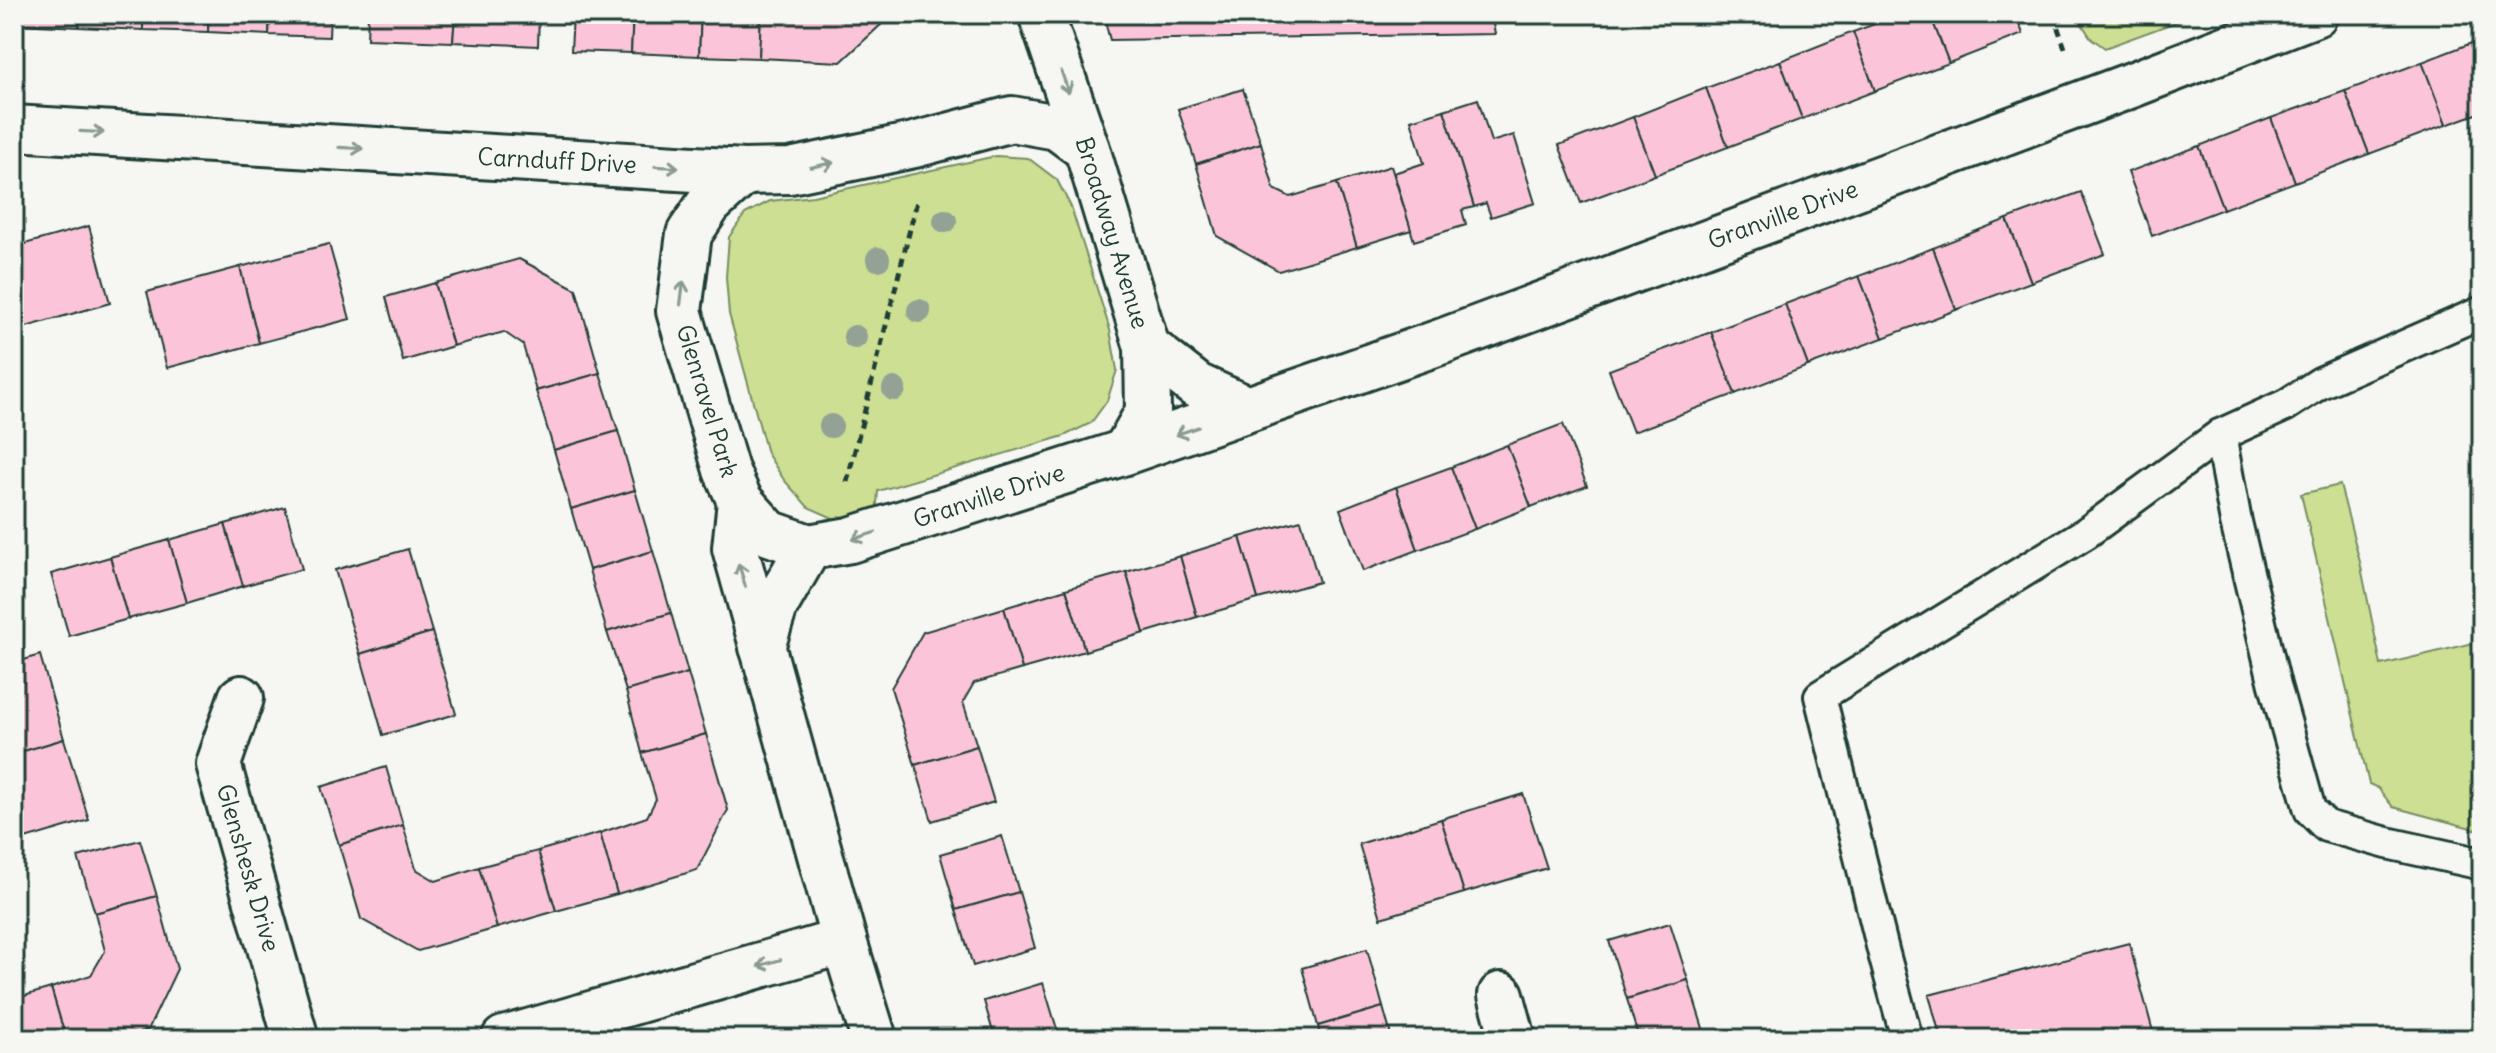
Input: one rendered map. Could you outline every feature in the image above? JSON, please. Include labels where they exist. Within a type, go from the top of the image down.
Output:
[{"type":"street","name":"Broadway Avenue","points":[[1041,14],[1087,149],[1147,347],[1148,412],[1125,452]]},
{"type":"street","name":"Granville Drive","points":[[830,544],[1125,452],[1248,409],[2106,95],[2315,14]]},
{"type":"street","name":"Carnduff Drive","points":[[14,128],[744,172],[790,171],[914,145],[1012,119],[1057,127],[1087,149]]},
{"type":"street","name":"Glenravel Park","points":[[744,172],[709,204],[689,234],[679,311],[726,470],[740,501],[735,548],[874,1039]]},
{"type":"street","points":[[1147,347],[1197,386],[1248,409]]},
{"type":"street","points":[[740,501],[769,533],[830,544]]},
{"type":"street","points":[[762,647],[775,606],[830,544]]},
{"type":"street","name":"Glenshesk Drive","points":[[241,698],[218,764],[296,1039]]},
{"type":"street","points":[[504,1039],[844,941]]},
{"type":"street","points":[[1501,995],[1513,1039]]},
{"type":"lane","points":[[1907,1039],[1820,696],[2086,533],[2220,435],[2286,405],[2320,383],[2482,312]]},
{"type":"lane","points":[[2220,435],[2236,522],[2275,685],[2310,810],[2326,826],[2482,864]]},
{"type":"path","points":[[830,544],[922,184],[914,145]]},
{"type":"green space","points":[[2090,14],[2198,14],[2105,48],[2091,38],[2078,18]]},
{"type":"green space","points":[[996,156],[1028,158],[1057,180],[1071,207],[1110,330],[1117,370],[1107,401],[1091,423],[1064,436],[878,491],[876,516],[858,521],[833,518],[808,507],[784,480],[767,453],[729,314],[726,277],[729,237],[745,214],[770,201],[813,196]]},
{"type":"green space","points":[[2340,485],[2381,665],[2482,641],[2482,831],[2393,807],[2378,788],[2369,784],[2301,494]]},
{"type":"building","points":[[17,14],[80,14],[79,27],[17,24]]},
{"type":"building","points":[[80,14],[143,14],[143,30],[79,27]]},
{"type":"building","points":[[143,14],[209,14],[208,32],[143,30]]},
{"type":"building","points":[[209,14],[270,14],[269,35],[208,32]]},
{"type":"building","points":[[270,14],[330,14],[329,37],[269,35]]},
{"type":"building","points":[[368,14],[455,14],[453,42],[367,39]]},
{"type":"building","points":[[455,14],[539,14],[538,46],[453,42]]},
{"type":"building","points":[[573,14],[633,14],[631,53],[571,51]]},
{"type":"building","points":[[633,14],[701,14],[699,56],[631,53]]},
{"type":"building","points":[[701,14],[761,14],[759,58],[699,56]]},
{"type":"building","points":[[761,14],[886,14],[886,20],[841,62],[759,58]]},
{"type":"building","points":[[1103,14],[1491,14],[1495,34],[1110,40]]},
{"type":"building","points":[[1901,14],[1930,14],[1949,63],[1875,91],[1853,32]]},
{"type":"building","points":[[1930,14],[2016,14],[2023,34],[1949,63]]},
{"type":"building","points":[[1853,32],[1875,91],[1802,119],[1780,61]]},
{"type":"building","points":[[2482,39],[2482,112],[2446,125],[2422,62]]},
{"type":"building","points":[[1780,61],[1802,119],[1728,147],[1706,88]]},
{"type":"building","points":[[2422,62],[2446,125],[2369,154],[2345,91]]},
{"type":"building","points":[[1706,88],[1728,147],[1655,175],[1633,117]]},
{"type":"building","points":[[1243,89],[1261,143],[1196,164],[1178,109]]},
{"type":"building","points":[[2345,91],[2369,154],[2295,182],[2271,118]]},
{"type":"building","points":[[1478,99],[1491,142],[1514,135],[1535,203],[1491,217],[1486,203],[1474,207],[1444,110]]},
{"type":"building","points":[[1444,110],[1474,207],[1462,210],[1466,225],[1414,241],[1394,173],[1424,163],[1411,120]]},
{"type":"building","points":[[1633,117],[1655,175],[1581,203],[1559,145]]},
{"type":"building","points":[[2271,118],[2295,182],[2223,209],[2199,146]]},
{"type":"building","points":[[1261,143],[1274,189],[1290,197],[1337,183],[1357,247],[1279,271],[1217,236],[1196,164]]},
{"type":"building","points":[[2199,146],[2223,209],[2152,236],[2128,172]]},
{"type":"building","points":[[1391,166],[1411,230],[1357,247],[1337,183]]},
{"type":"building","points":[[2081,192],[2105,254],[2031,282],[2007,219]]},
{"type":"building","points":[[2007,219],[2031,282],[1956,310],[1933,248]]},
{"type":"building","points":[[89,226],[110,303],[19,329],[14,311],[14,247]]},
{"type":"building","points":[[329,244],[350,319],[259,343],[240,267]]},
{"type":"building","points":[[1933,248],[1956,310],[1883,338],[1859,276]]},
{"type":"building","points":[[519,259],[576,289],[600,373],[536,391],[523,345],[504,332],[453,346],[435,283]]},
{"type":"building","points":[[240,267],[259,343],[167,368],[147,292]]},
{"type":"building","points":[[1859,276],[1883,338],[1808,366],[1785,304]]},
{"type":"building","points":[[435,283],[453,346],[403,361],[386,297]]},
{"type":"building","points":[[1785,304],[1808,366],[1735,394],[1711,332]]},
{"type":"building","points":[[1711,332],[1735,394],[1633,432],[1609,370]]},
{"type":"building","points":[[600,373],[618,431],[554,450],[536,391]]},
{"type":"building","points":[[1563,424],[1587,486],[1531,507],[1507,445]]},
{"type":"building","points":[[618,431],[635,490],[571,509],[554,450]]},
{"type":"building","points":[[1507,445],[1531,507],[1475,529],[1451,467]]},
{"type":"building","points":[[1451,467],[1475,529],[1418,550],[1396,487]]},
{"type":"building","points":[[1396,487],[1418,550],[1363,571],[1340,509]]},
{"type":"building","points":[[635,490],[653,551],[589,570],[571,509]]},
{"type":"building","points":[[285,507],[302,569],[243,586],[225,524]]},
{"type":"building","points":[[1301,520],[1319,582],[1258,599],[1240,537]]},
{"type":"building","points":[[225,524],[243,586],[187,603],[169,540]]},
{"type":"building","points":[[1240,537],[1258,599],[1197,617],[1180,556]]},
{"type":"building","points":[[169,540],[187,603],[128,619],[110,557]]},
{"type":"building","points":[[408,549],[432,632],[360,654],[335,570]]},
{"type":"building","points":[[653,551],[671,613],[607,632],[589,570]]},
{"type":"building","points":[[1180,556],[1197,617],[1144,633],[1126,572]]},
{"type":"building","points":[[110,557],[128,619],[69,636],[51,574]]},
{"type":"building","points":[[1126,572],[1144,633],[1085,651],[1066,589]]},
{"type":"building","points":[[1066,589],[1085,651],[1022,669],[1004,608]]},
{"type":"building","points":[[1004,608],[1022,669],[974,683],[963,702],[977,746],[915,765],[891,688],[923,632]]},
{"type":"building","points":[[671,613],[688,673],[626,691],[607,632]]},
{"type":"building","points":[[432,632],[456,714],[383,735],[360,654]]},
{"type":"building","points":[[40,655],[64,739],[14,754],[14,663]]},
{"type":"building","points":[[688,673],[706,734],[642,753],[626,691]]},
{"type":"building","points":[[706,734],[728,810],[697,870],[617,894],[600,833],[647,817],[656,799],[642,753]]},
{"type":"building","points":[[64,739],[89,820],[15,842],[14,754]]},
{"type":"building","points":[[977,746],[994,802],[932,821],[915,765]]},
{"type":"building","points":[[386,767],[403,825],[339,845],[321,787]]},
{"type":"building","points":[[1523,794],[1547,868],[1464,893],[1441,819]]},
{"type":"building","points":[[1441,819],[1464,893],[1381,918],[1359,844]]},
{"type":"building","points":[[403,825],[416,869],[436,881],[479,867],[497,928],[418,951],[361,919],[339,845]]},
{"type":"building","points":[[600,833],[617,894],[556,911],[538,851]]},
{"type":"building","points":[[1002,836],[1019,892],[956,910],[940,854]]},
{"type":"building","points":[[140,840],[157,896],[95,913],[78,857]]},
{"type":"building","points":[[538,851],[556,911],[497,928],[479,867]]},
{"type":"building","points":[[1019,892],[1035,948],[973,966],[956,910]]},
{"type":"building","points":[[157,896],[177,969],[148,1030],[117,1039],[66,1039],[51,988],[91,975],[105,951],[95,913]]},
{"type":"building","points":[[1670,923],[1688,980],[1627,999],[1609,941]]},
{"type":"building","points":[[2129,943],[2155,1039],[1941,1039],[1929,995]]},
{"type":"building","points":[[1367,949],[1383,1007],[1318,1026],[1302,968]]},
{"type":"building","points":[[1688,980],[1706,1038],[1639,1039],[1627,999]]},
{"type":"building","points":[[1043,983],[1060,1039],[995,1039],[984,1001]]},
{"type":"building","points":[[51,988],[66,1039],[14,1039],[14,999]]},
{"type":"building","points":[[1383,1007],[1392,1039],[1321,1039],[1318,1026]]}]
